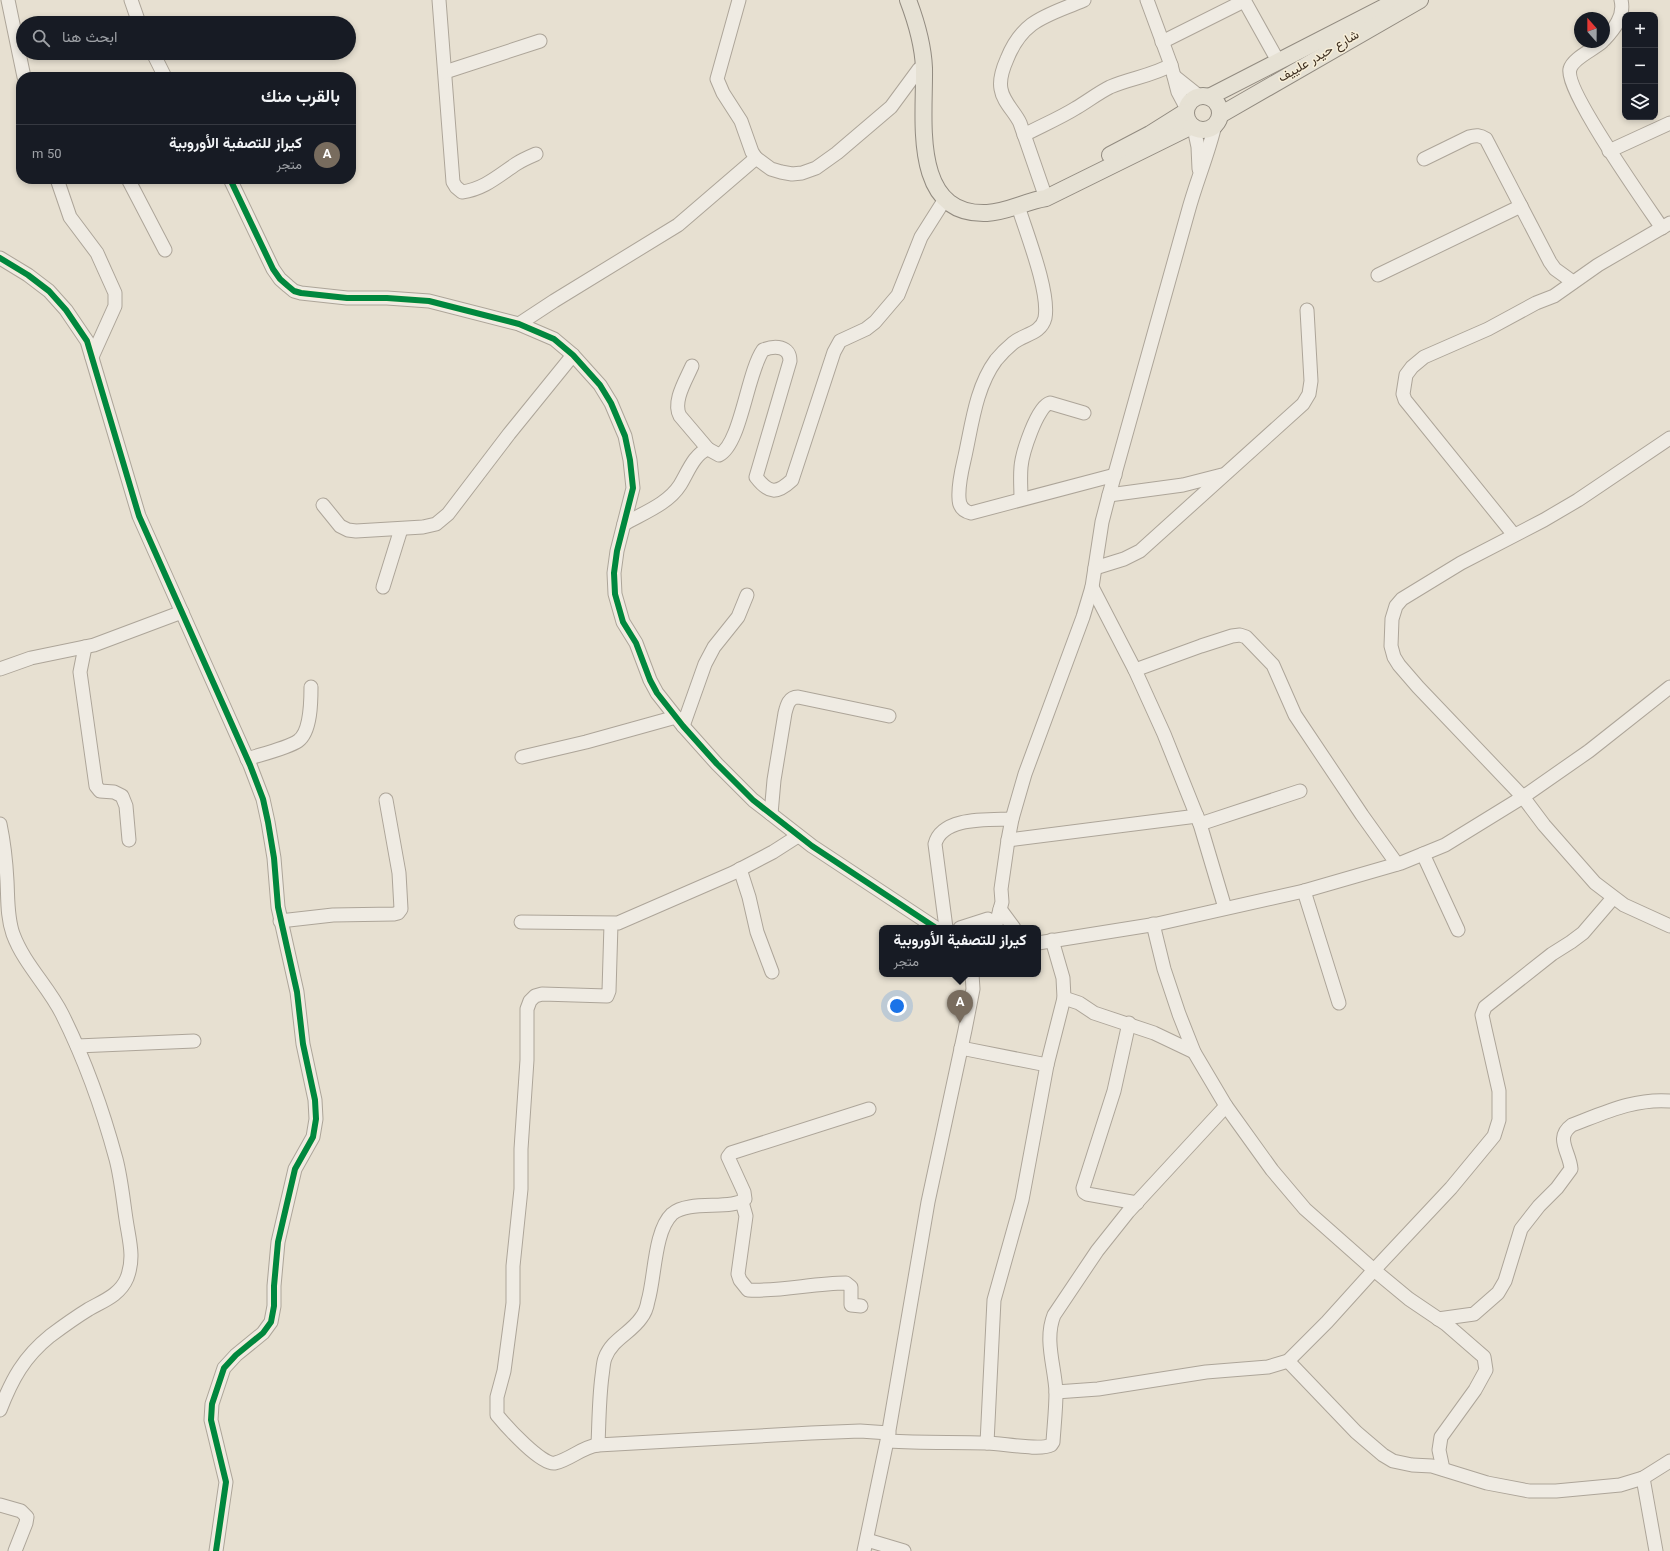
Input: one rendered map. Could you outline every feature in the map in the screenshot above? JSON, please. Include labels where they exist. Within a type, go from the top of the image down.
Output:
[{"type":"main road","points":[[896,0],[909,28],[922,72]]},
{"type":"main road","points":[[908,0],[917,26],[922,72],[924,139],[930,176],[936,188],[945,199],[956,206],[974,212],[987,213],[1018,206],[1041,196],[1150,134],[1189,119]]},
{"type":"main road","name":"شارع حيدر علييف","points":[[1204,97],[1398,0]]},
{"type":"main road","name":"شارع حيدر علييف","points":[[1217,120],[1420,0]]},
{"type":"main road","points":[[1204,97],[1216,102],[1220,110],[1217,120],[1205,130],[1189,119],[1190,101],[1204,97]]},
{"type":"street","points":[[8,0],[16,38]]},
{"type":"street","points":[[131,0],[137,16]]},
{"type":"street","points":[[439,0],[453,182],[456,187],[462,192],[472,191],[482,187],[516,164],[536,154]]},
{"type":"street","points":[[740,0],[717,79],[723,93],[741,121],[752,152],[756,158],[771,169],[786,173],[802,173],[816,168],[837,153],[891,107],[922,72]]},
{"type":"street","points":[[1041,196],[1024,135],[1017,116],[1006,103],[1000,89],[1001,76],[1016,39],[1032,24],[1042,18],[1084,0]]},
{"type":"street","points":[[1147,0],[1173,71],[1178,92],[1198,147],[1199,175]]},
{"type":"street","points":[[1162,42],[1244,0],[1278,61]]},
{"type":"street","points":[[1610,33],[1621,16],[1621,0]]},
{"type":"street","points":[[445,72],[540,41]]},
{"type":"street","points":[[1514,535],[1405,400],[1403,394],[1403,384],[1412,367],[1424,357],[1488,328],[1531,305],[1554,296],[1598,265],[1666,225],[1609,151],[1569,76],[1572,64],[1594,48]]},
{"type":"street","points":[[20,60],[23,72]]},
{"type":"street","points":[[156,60],[162,72]]},
{"type":"street","points":[[1024,135],[1076,108],[1100,92],[1142,75],[1158,71],[1173,71],[1204,97]]},
{"type":"street","points":[[989,925],[1000,909],[1008,840],[1012,819],[1025,774],[1074,646],[1092,588],[1102,522],[1144,365],[1199,175],[1205,164],[1217,120]]},
{"type":"street","points":[[1609,151],[1670,123]]},
{"type":"street","points":[[1424,159],[1469,137],[1476,135],[1482,136],[1486,139],[1550,262],[1555,269],[1573,282]]},
{"type":"street","points":[[519,324],[673,229],[756,158]]},
{"type":"street","points":[[59,184],[70,217],[97,253],[115,293],[115,306],[92,357]]},
{"type":"street","points":[[131,184],[165,250]]},
{"type":"street","points":[[232,184],[273,270],[280,279],[294,291],[321,296],[430,301],[519,324],[554,339],[573,355],[600,385],[611,402],[625,436],[630,460],[633,488],[617,551],[614,573],[615,594],[618,610],[623,622],[636,643],[650,680],[679,721],[753,800],[798,836],[932,925]]},
{"type":"street","points":[[692,366],[678,401],[677,410],[680,416],[708,449],[719,455],[728,448],[733,436],[759,355],[763,350],[770,347],[782,348],[787,351],[790,356],[790,361],[756,477],[766,488],[775,491],[783,488],[792,480],[834,352],[840,341],[866,330],[875,322],[898,295],[921,237],[945,199]]},
{"type":"street","points":[[1018,206],[1041,280],[1046,310],[1045,318],[1037,331],[1014,342],[1004,352],[989,372],[974,413],[960,483],[959,498],[961,506],[965,511],[971,513],[1115,475]]},
{"type":"street","points":[[1378,275],[1521,206]]},
{"type":"street","points":[[0,258],[28,275],[49,291],[66,310],[87,341],[139,516],[247,759],[263,799],[274,858],[280,921],[297,992],[303,1044],[315,1100],[315,1128],[313,1137],[295,1169],[285,1211],[278,1242],[274,1286],[274,1306],[271,1322],[263,1333],[236,1355],[224,1368],[212,1404],[211,1420],[226,1482],[216,1551]]},
{"type":"street","points":[[1095,568],[1124,559],[1140,551],[1303,404],[1309,394],[1311,381],[1307,310]]},
{"type":"street","points":[[323,505],[343,529],[356,531],[401,529],[436,524],[442,520],[573,355]]},
{"type":"street","points":[[1021,499],[1020,476],[1024,452],[1043,408],[1050,403],[1084,413]]},
{"type":"street","points":[[1670,438],[1578,500],[1544,520],[1462,563],[1402,599],[1396,606],[1392,619],[1391,646],[1394,657],[1418,687],[1523,797],[1544,825],[1584,872],[1595,883],[1624,906],[1670,926]]},
{"type":"street","points":[[624,524],[669,497],[679,486],[698,455],[708,449]]},
{"type":"street","points":[[1110,495],[1183,485],[1225,473]]},
{"type":"street","points":[[383,587],[401,529]]},
{"type":"street","points":[[1092,588],[1135,670],[1164,734],[1199,820],[1225,908]]},
{"type":"street","points":[[679,721],[714,647],[738,617],[747,595]]},
{"type":"street","points":[[0,669],[31,658],[85,647],[105,641],[182,612]]},
{"type":"street","points":[[1135,670],[1232,636],[1246,637],[1273,665],[1295,715],[1397,864]]},
{"type":"street","points":[[85,647],[80,672],[96,786],[100,791],[114,792],[122,796],[126,806],[129,840]]},
{"type":"street","points":[[247,759],[293,743],[302,738],[310,716],[311,687]]},
{"type":"street","points":[[1041,942],[1153,924],[1304,891],[1397,864],[1424,854],[1445,845],[1523,797],[1588,751],[1670,687]]},
{"type":"street","points":[[771,814],[774,780],[785,713],[790,699],[798,697],[889,716]]},
{"type":"street","points":[[522,757],[679,721]]},
{"type":"street","points":[[1008,840],[1199,820],[1300,790]]},
{"type":"street","points":[[280,921],[333,915],[394,914],[400,912],[399,873],[386,800]]},
{"type":"street","points":[[946,925],[935,844],[937,837],[942,831],[956,823],[1012,819]]},
{"type":"street","points":[[0,824],[5,851],[9,920],[13,935],[28,964],[61,1012],[77,1046],[116,1160],[132,1258],[126,1279],[120,1289],[110,1298],[88,1310],[50,1336],[27,1358],[17,1371],[9,1386],[0,1410]]},
{"type":"street","points":[[521,922],[611,924],[623,921],[740,869],[798,836]]},
{"type":"street","points":[[1424,854],[1458,930]]},
{"type":"street","points":[[740,869],[757,932],[772,972]]},
{"type":"street","points":[[989,925],[994,900],[1001,890]]},
{"type":"street","points":[[1304,891],[1339,1003]]},
{"type":"street","points":[[1056,1392],[1098,1389],[1206,1372],[1268,1367],[1288,1361],[1327,1322],[1451,1188],[1494,1136],[1499,1120],[1499,1091],[1482,1015],[1485,1007],[1552,954],[1583,933],[1613,898]]},
{"type":"street","points":[[1000,909],[1012,925]]},
{"type":"street","points":[[611,924],[608,994],[606,996],[542,994],[535,996],[530,1001],[527,1009],[527,1060],[521,1149],[521,1189],[513,1266],[513,1303],[505,1364],[497,1397],[496,1410],[497,1415],[503,1422],[543,1460],[549,1463],[554,1463],[570,1457],[590,1446],[598,1445],[860,1431],[930,1443],[987,1443],[1040,1447],[1051,1445],[1053,1442],[1056,1392],[1050,1338],[1051,1322],[1054,1315],[1097,1251],[1137,1203],[1226,1106]]},
{"type":"street","points":[[1153,924],[1164,969],[1194,1052],[1226,1106],[1272,1170],[1305,1209],[1374,1270],[1408,1299],[1438,1319],[1484,1357],[1486,1370],[1475,1390],[1441,1437],[1438,1450],[1443,1469]]},
{"type":"street","points":[[987,1443],[994,1300],[1022,1200],[1047,1065],[1064,998],[1063,978],[1052,940]]},
{"type":"street","points":[[904,1551],[866,1545],[888,1437],[928,1202],[961,1048],[972,989],[972,977]]},
{"type":"street","points":[[972,989],[980,977]]},
{"type":"street","points":[[1064,998],[1079,1003],[1094,1013],[1154,1033],[1194,1052]]},
{"type":"street","points":[[1129,1024],[1114,1091],[1083,1188],[1087,1194],[1137,1203]]},
{"type":"street","points":[[77,1046],[194,1041]]},
{"type":"street","points":[[961,1048],[1047,1065]]},
{"type":"street","points":[[1438,1319],[1474,1314],[1498,1294],[1505,1281],[1521,1229],[1539,1206],[1558,1188],[1571,1169],[1563,1141],[1567,1129],[1572,1125],[1613,1109],[1638,1102],[1656,1100],[1670,1102]]},
{"type":"street","points":[[861,1306],[851,1305],[851,1287],[846,1283],[824,1283],[764,1291],[748,1290],[740,1280],[738,1274],[746,1216],[742,1202],[746,1196],[728,1157],[731,1153],[869,1109]]},
{"type":"street","points":[[598,1445],[600,1391],[604,1359],[614,1343],[636,1324],[644,1313],[652,1285],[655,1260],[667,1220],[676,1211],[686,1207],[742,1202]]},
{"type":"street","points":[[1288,1361],[1356,1432],[1383,1455],[1393,1461],[1443,1469],[1487,1483],[1529,1490],[1556,1491],[1620,1485],[1644,1478],[1670,1461]]},
{"type":"street","points":[[1644,1478],[1656,1551]]},
{"type":"street","points":[[0,1505],[21,1511],[27,1517],[15,1551]]},
{"type":"cycle path","points":[[232,184],[273,269],[280,279],[294,291],[347,298],[387,298],[429,301],[519,324],[554,339],[573,355],[600,385],[611,403],[625,436],[630,460],[633,488],[617,551],[614,573],[615,594],[623,622],[636,643],[650,680],[657,693],[683,726],[717,764],[753,800],[812,846],[931,925]]},
{"type":"cycle path","points":[[0,258],[28,275],[49,291],[66,310],[87,341],[139,516],[250,765],[263,799],[274,858],[278,907],[297,992],[303,1044],[315,1100],[316,1119],[313,1137],[295,1169],[278,1242],[274,1286],[274,1306],[271,1322],[263,1333],[236,1355],[224,1368],[212,1404],[211,1420],[226,1482],[216,1551]]},
{"type":"place","name":"كيراز للتصفية الأوروبية","points":[[960,1023]]}]
